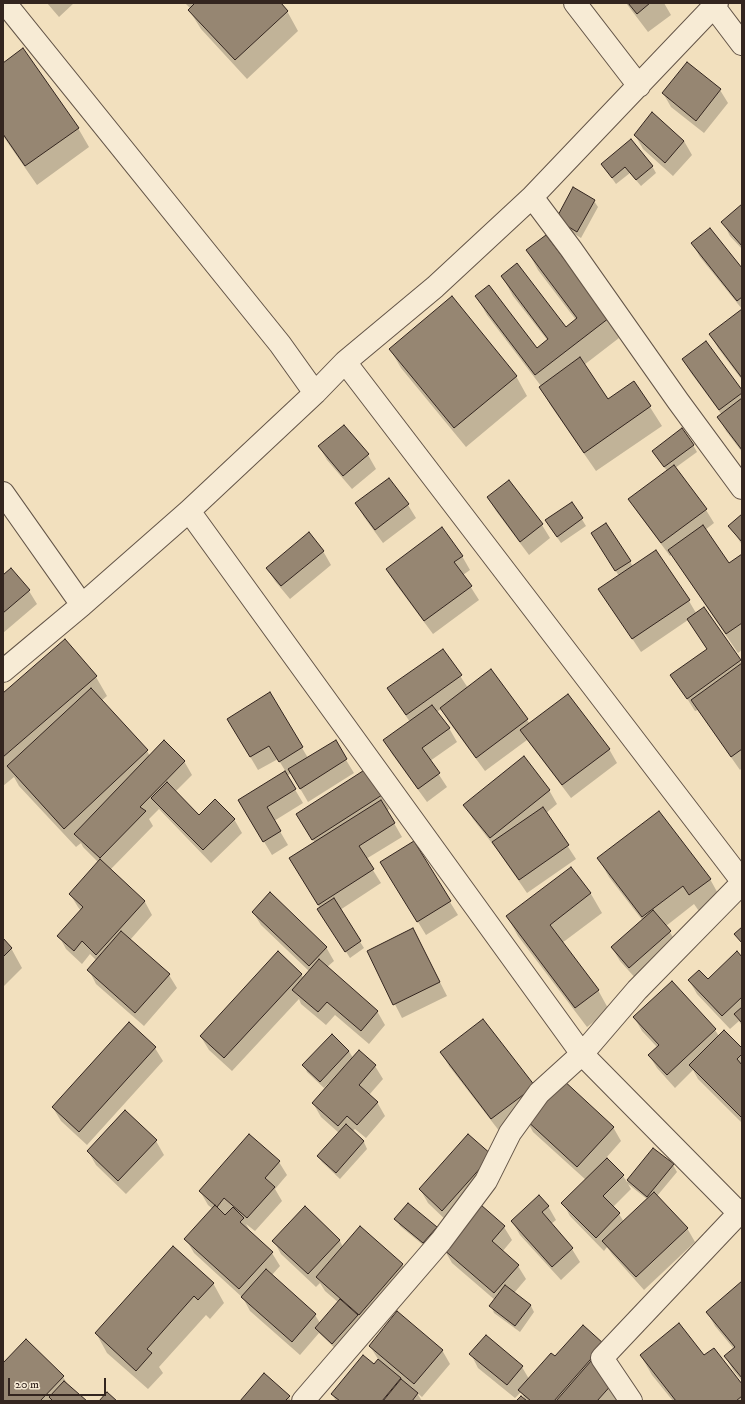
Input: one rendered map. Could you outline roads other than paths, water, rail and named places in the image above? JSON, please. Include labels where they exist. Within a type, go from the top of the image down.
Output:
[{"type":"street","points":[[5,3],[280,344],[315,393]]},
{"type":"street","points":[[575,3],[639,86]]},
{"type":"street","points":[[3,672],[189,511],[315,393],[345,362],[435,287],[532,197],[716,5],[742,44]]},
{"type":"street","points":[[532,197],[742,488]]},
{"type":"street","points":[[303,1401],[441,1241],[486,1181],[510,1133],[539,1093],[582,1054],[637,990],[742,882],[345,362]]},
{"type":"street","points":[[3,493],[82,605]]},
{"type":"street","points":[[189,511],[582,1054],[740,1212],[602,1358],[631,1401]]}]
